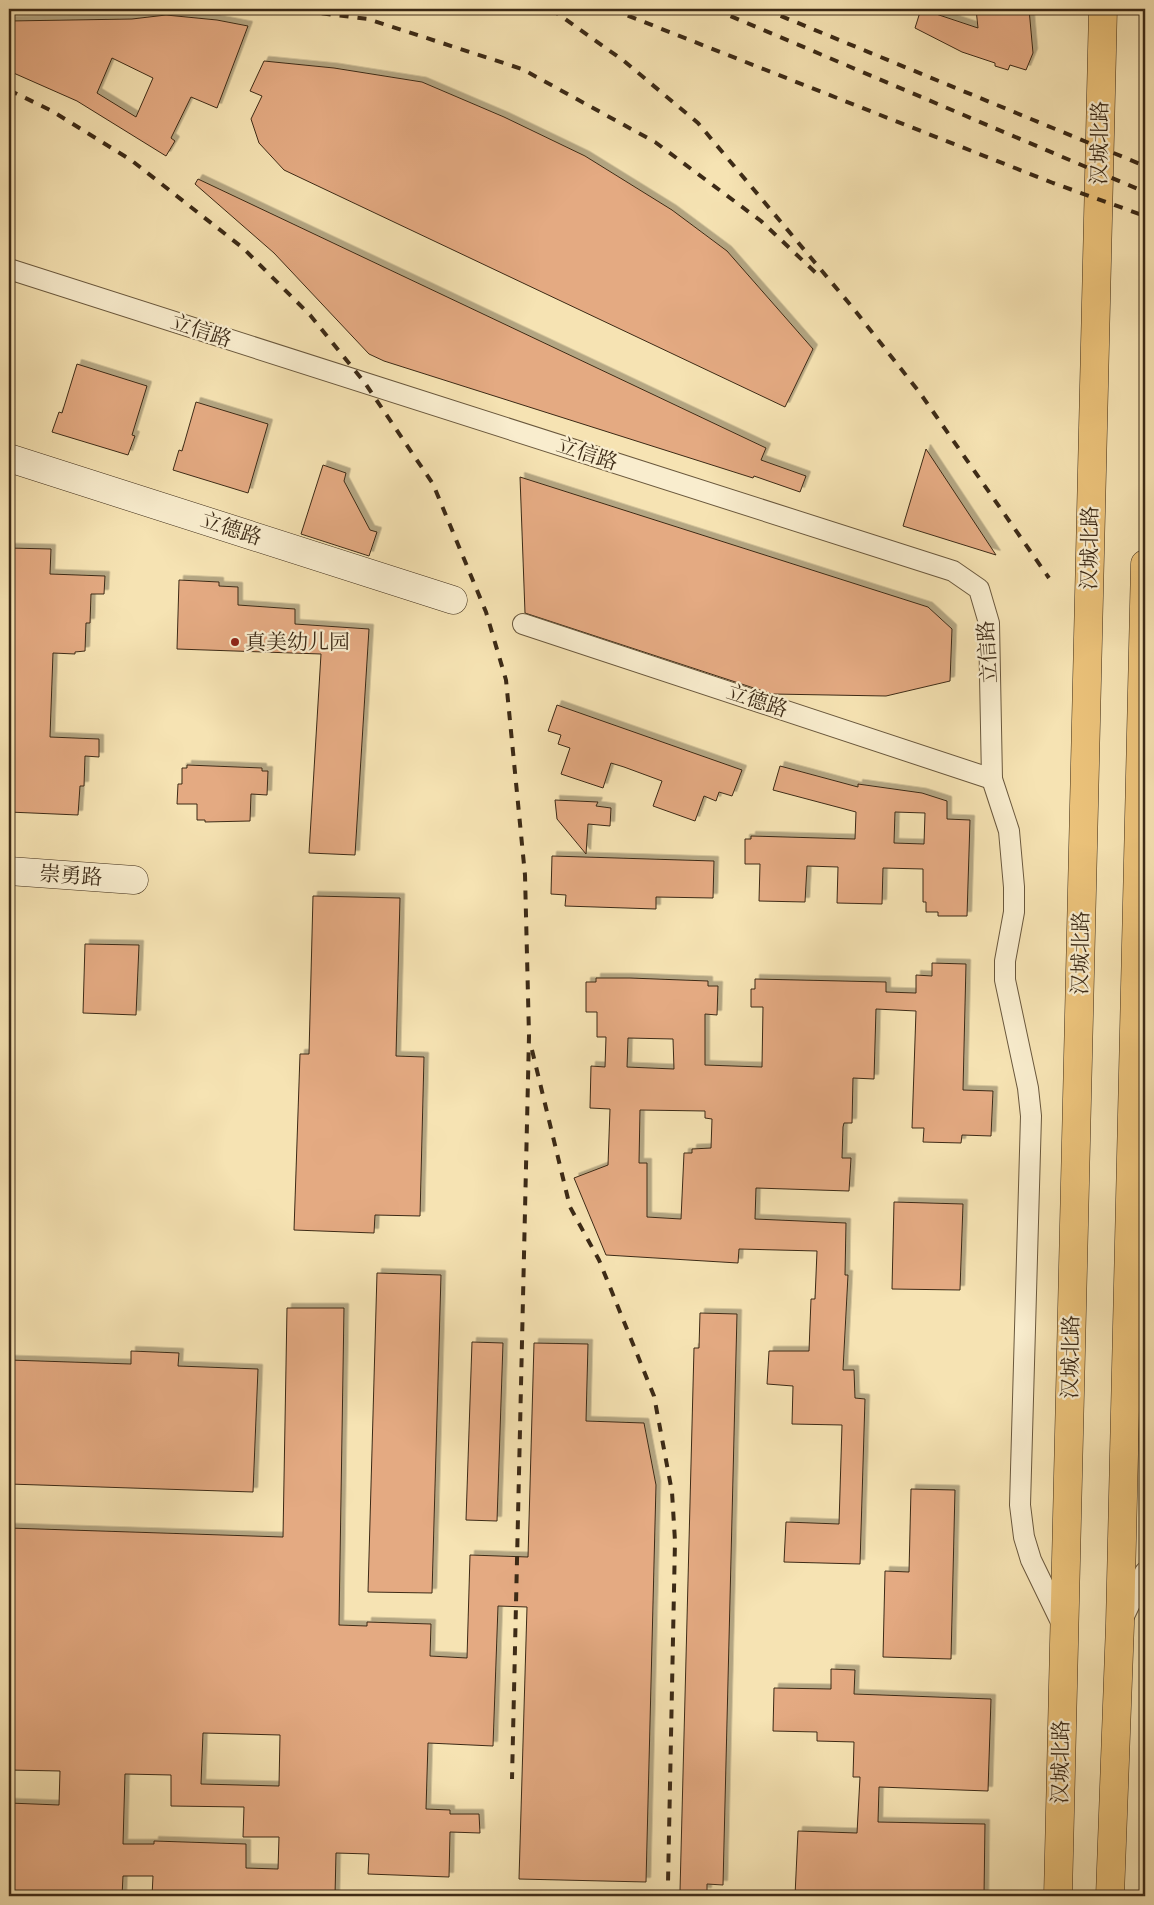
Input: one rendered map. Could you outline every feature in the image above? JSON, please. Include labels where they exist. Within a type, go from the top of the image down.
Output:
[{"type":"main road","name":"汉城北路","points":[[1058,1896],[1103,9]]},
{"type":"main road","points":[[1110,1896],[1120,1624],[1145,564]]},
{"type":"street","name":"立信路","points":[[9,269],[953,571],[979,589],[989,623],[992,779],[1009,831],[1013,861],[1014,912],[1005,961],[1005,980],[1028,1088],[1030,1116],[1020,1505],[1024,1536],[1031,1560],[1065,1630]]},
{"type":"street","name":"立德路","points":[[9,458],[453,600]]},
{"type":"street","name":"立德路","points":[[523,624],[992,779]]},
{"type":"street","name":"崇勇路","points":[[9,871],[134,880]]},
{"type":"street","points":[[1120,1624],[1145,1572]]},
{"type":"building","points":[[921,9],[978,28],[976,9],[1029,9],[1033,53],[1026,70],[1010,65],[1008,70],[995,66],[995,63],[962,52],[915,28]]},
{"type":"building","points":[[166,15],[217,20],[248,26],[217,108],[191,97],[171,138],[175,141],[166,156],[77,101],[9,71],[9,21],[132,19]],"holes":[[[112,58],[153,78],[136,117],[97,93]]]},
{"type":"building","points":[[264,61],[334,68],[422,82],[504,117],[585,156],[672,210],[727,251],[813,349],[785,407],[284,170],[259,143],[251,119],[262,96],[250,91]]},
{"type":"building","points":[[198,179],[766,448],[761,460],[806,476],[800,492],[384,361],[369,354],[274,253],[195,184]]},
{"type":"building","points":[[77,364],[147,386],[132,435],[135,436],[128,455],[52,432],[59,412],[62,413]]},
{"type":"building","points":[[196,402],[268,424],[248,493],[173,470],[179,450],[182,451]]},
{"type":"building","points":[[926,449],[996,555],[903,526]]},
{"type":"building","points":[[323,465],[346,473],[344,481],[370,530],[377,532],[369,556],[301,534]]},
{"type":"building","points":[[520,477],[928,607],[952,629],[950,681],[886,696],[772,694],[525,613]]},
{"type":"building","points":[[9,548],[51,549],[50,574],[105,576],[104,594],[91,594],[90,623],[86,623],[85,651],[75,652],[75,654],[53,653],[50,737],[99,739],[99,757],[85,756],[84,786],[80,786],[78,815],[9,812]]},
{"type":"building","points":[[179,580],[219,582],[219,586],[238,587],[238,605],[295,609],[295,624],[369,629],[355,855],[309,853],[321,654],[177,649]]},
{"type":"building","points":[[557,705],[742,770],[732,796],[719,792],[716,801],[704,796],[695,821],[653,806],[662,781],[624,767],[611,763],[603,788],[561,774],[570,748],[558,744],[561,735],[548,731]]},
{"type":"building","points":[[187,765],[262,768],[262,771],[268,771],[267,795],[251,794],[250,821],[205,822],[205,820],[197,820],[197,804],[177,804],[178,784],[182,784],[182,768],[187,768]]},
{"type":"building","points":[[780,766],[858,787],[858,784],[922,793],[947,801],[947,819],[970,820],[967,916],[938,916],[938,912],[926,912],[926,902],[923,902],[923,869],[883,868],[882,904],[837,903],[838,867],[807,866],[805,902],[759,901],[760,864],[745,864],[745,839],[751,839],[751,836],[855,839],[856,812],[773,790]],"holes":[[[895,812],[925,813],[924,844],[894,843]]]},
{"type":"building","points":[[555,800],[598,802],[596,806],[611,808],[610,826],[588,824],[586,854],[557,819]]},
{"type":"building","points":[[552,856],[714,861],[713,898],[656,897],[656,909],[565,906],[566,895],[551,894]]},
{"type":"building","points":[[313,896],[400,898],[396,1056],[424,1057],[420,1216],[375,1215],[374,1233],[294,1230],[300,1054],[309,1054]]},
{"type":"building","points":[[85,944],[139,945],[136,1015],[83,1013]]},
{"type":"building","points":[[932,963],[966,964],[963,1090],[993,1091],[991,1136],[962,1135],[961,1143],[923,1142],[924,1128],[912,1128],[916,1011],[876,1009],[874,1079],[853,1078],[852,1123],[844,1123],[843,1127],[842,1158],[851,1158],[849,1191],[756,1188],[755,1219],[846,1223],[845,1275],[848,1275],[843,1370],[854,1370],[855,1398],[865,1399],[860,1564],[784,1562],[786,1522],[839,1524],[842,1425],[792,1424],[793,1386],[767,1384],[769,1351],[809,1351],[811,1299],[815,1299],[817,1251],[739,1249],[738,1263],[606,1255],[574,1178],[608,1165],[610,1109],[590,1108],[591,1066],[605,1067],[606,1037],[597,1037],[597,1012],[586,1012],[586,982],[596,982],[596,978],[708,981],[708,986],[718,986],[717,1015],[705,1014],[705,1065],[762,1067],[763,1007],[751,1007],[751,989],[755,989],[755,979],[886,982],[886,992],[916,993],[916,975],[932,976]],"holes":[[[628,1038],[673,1039],[674,1069],[627,1067]],[[640,1110],[705,1111],[705,1118],[712,1119],[711,1148],[692,1149],[692,1153],[684,1153],[681,1219],[647,1217],[647,1163],[639,1163]]]},
{"type":"building","points":[[894,1202],[963,1204],[960,1290],[892,1289]]},
{"type":"building","points":[[377,1273],[441,1275],[432,1593],[368,1592]]},
{"type":"building","points":[[287,1308],[344,1308],[339,1625],[367,1626],[367,1622],[431,1624],[430,1656],[467,1658],[470,1555],[528,1557],[534,1343],[588,1344],[586,1421],[644,1423],[656,1485],[646,1882],[519,1879],[527,1607],[498,1606],[493,1746],[428,1743],[426,1809],[450,1810],[450,1814],[479,1814],[480,1833],[450,1832],[449,1877],[368,1874],[369,1854],[336,1853],[335,1896],[152,1896],[153,1876],[123,1876],[122,1896],[9,1896],[9,1803],[59,1805],[60,1771],[9,1770],[9,1528],[283,1537]],"holes":[[[203,1733],[280,1735],[279,1786],[201,1784]],[[125,1774],[171,1775],[171,1806],[244,1807],[243,1837],[279,1837],[278,1869],[246,1868],[246,1844],[154,1841],[154,1844],[123,1844]]]},
{"type":"building","points":[[700,1313],[737,1314],[723,1885],[707,1884],[707,1892],[680,1891],[694,1348],[699,1348]]},
{"type":"building","points":[[472,1342],[503,1343],[497,1521],[466,1520]]},
{"type":"building","points":[[131,1351],[179,1353],[178,1366],[258,1369],[253,1492],[9,1484],[9,1360],[131,1364]]},
{"type":"building","points":[[911,1489],[955,1490],[951,1659],[883,1657],[885,1571],[909,1572]]},
{"type":"building","points":[[831,1669],[855,1670],[854,1694],[991,1699],[988,1791],[879,1787],[878,1822],[985,1824],[984,1896],[795,1896],[798,1831],[857,1833],[860,1777],[853,1777],[854,1742],[817,1741],[817,1732],[773,1731],[774,1688],[831,1689]]},
{"type":"railway","points":[[286,9],[368,19],[522,69],[655,142],[761,221],[817,274]]},
{"type":"railway","points":[[551,9],[624,61],[698,123],[853,308],[920,393],[1049,578]]},
{"type":"railway","points":[[611,9],[1053,183],[1145,216]]},
{"type":"railway","points":[[714,9],[1145,192]]},
{"type":"railway","points":[[764,9],[1145,166]]},
{"type":"railway","points":[[9,90],[52,111],[131,160],[243,248],[310,315],[365,383],[433,484],[486,612],[506,680],[525,875],[529,1036],[512,1779]]},
{"type":"railway","points":[[532,1050],[570,1207],[599,1260],[654,1396],[672,1492],[675,1541],[668,1883]]},
{"type":"place","name":"真美幼儿园","points":[[235,642]]}]
